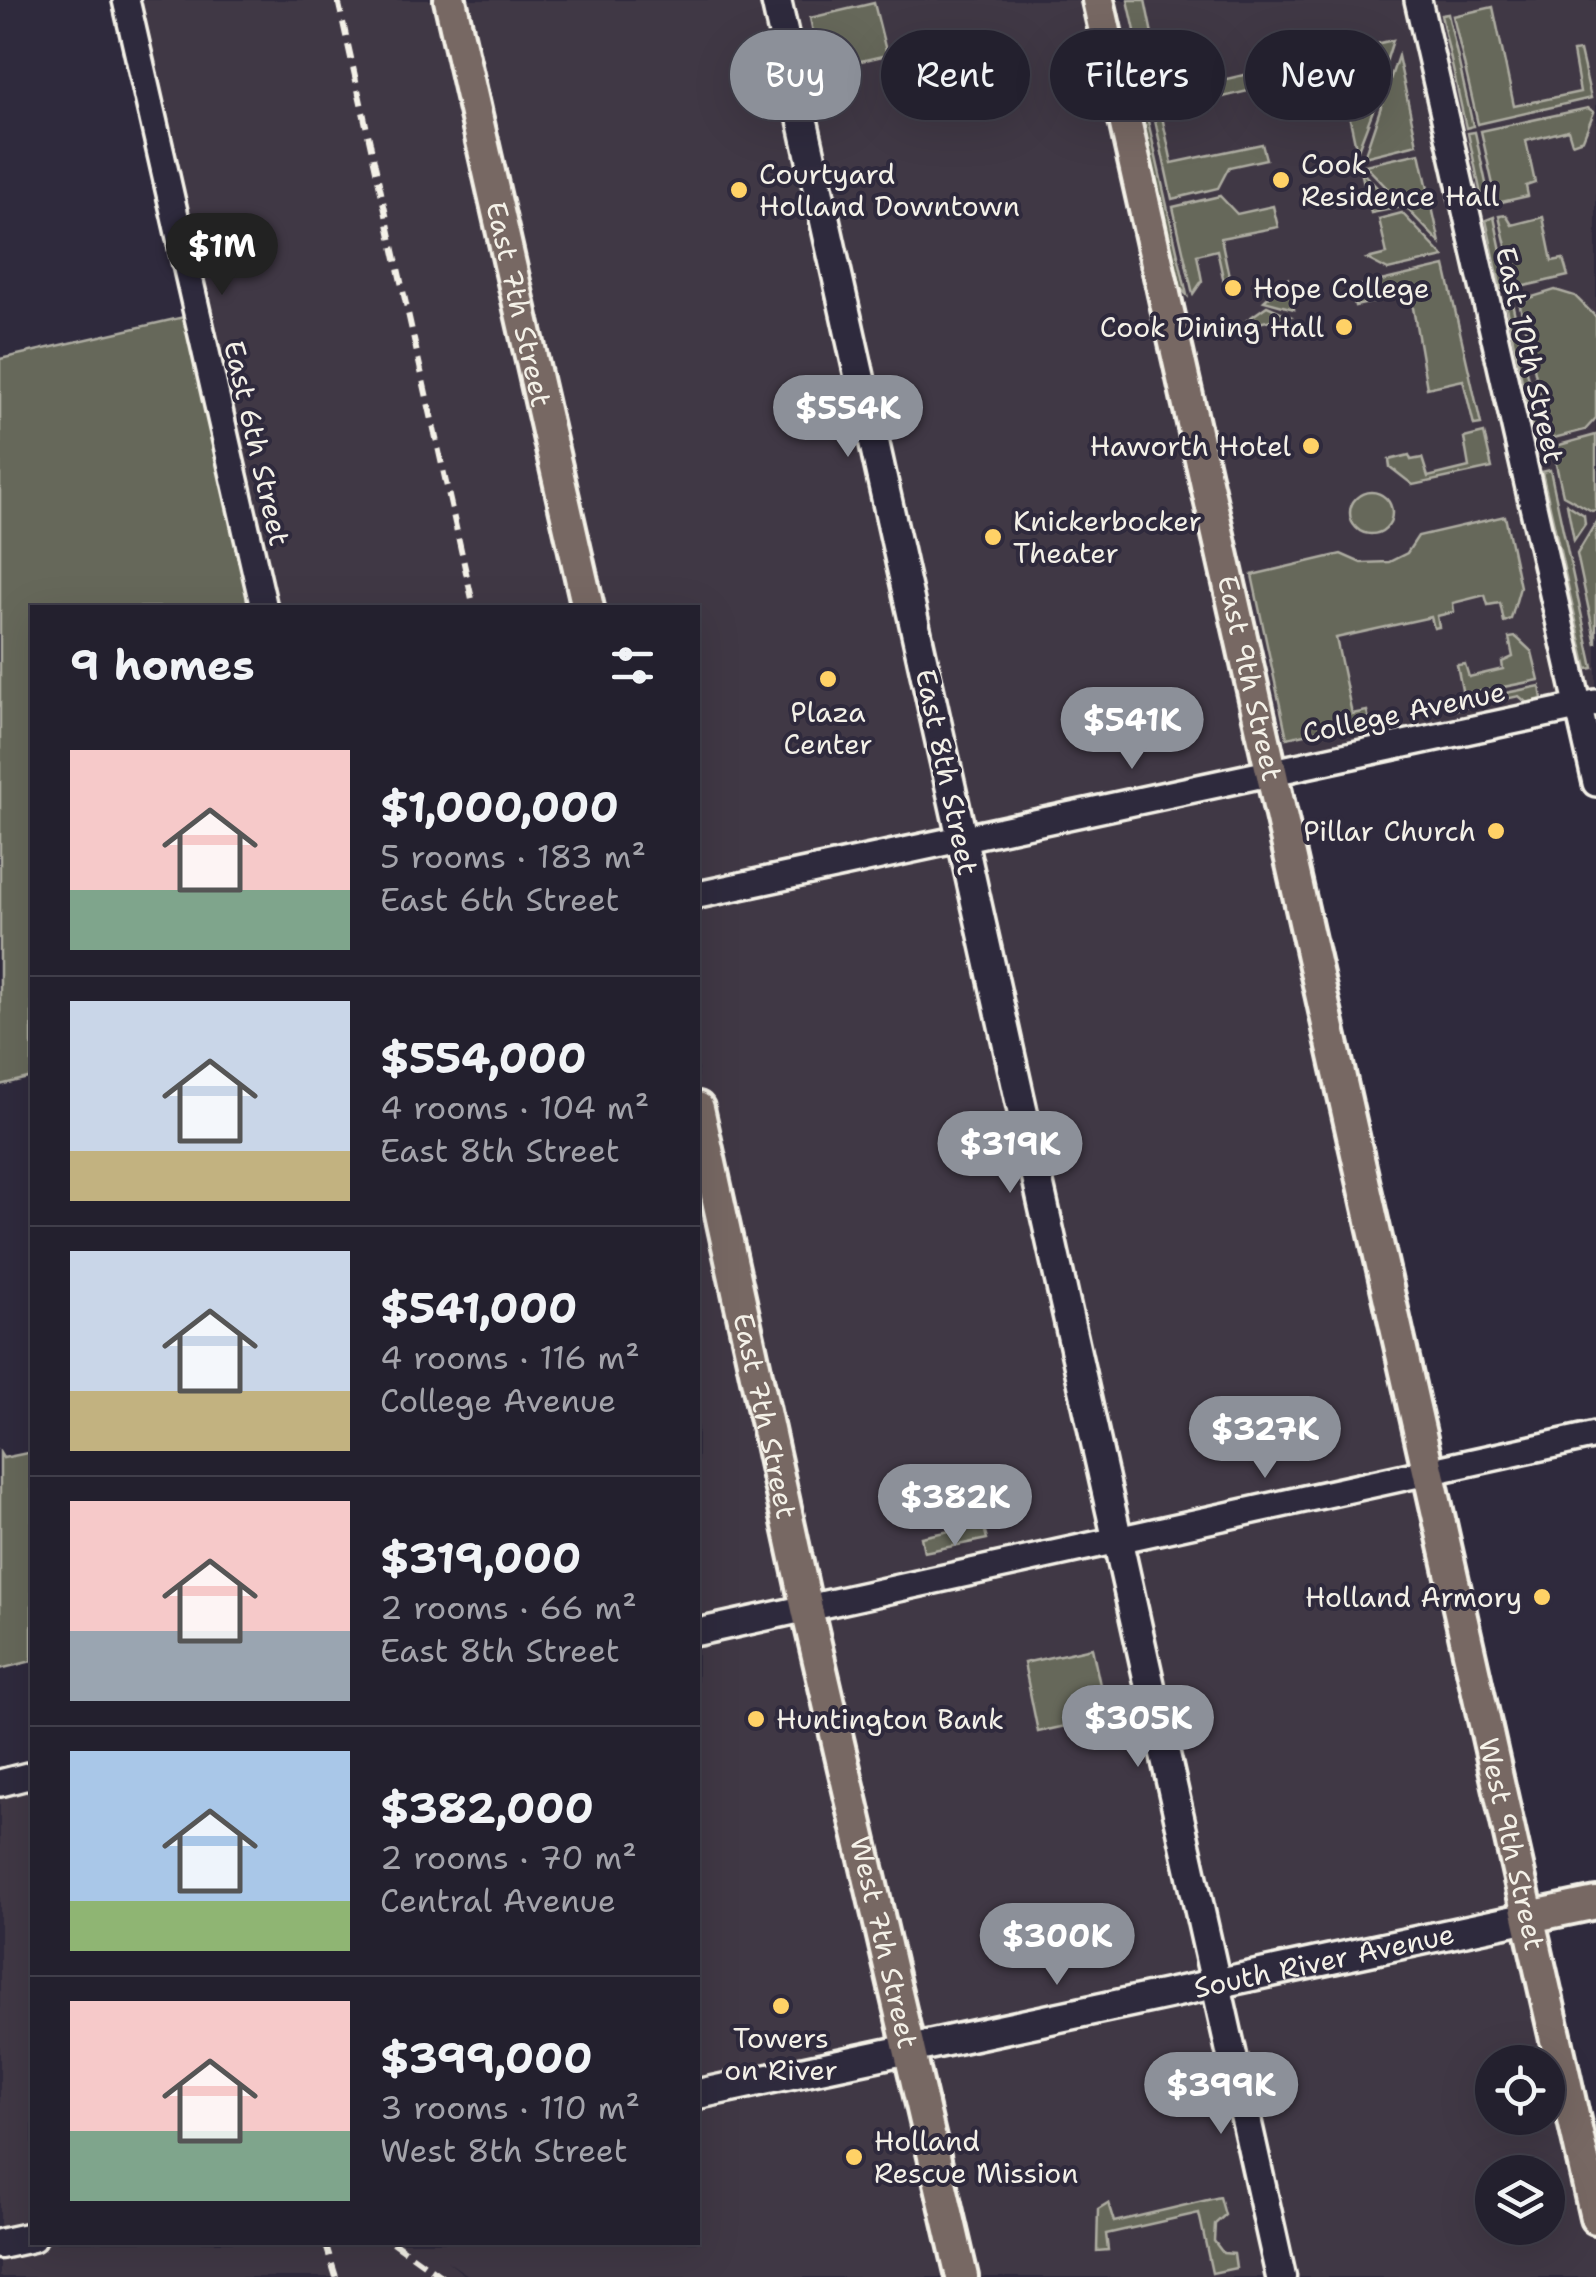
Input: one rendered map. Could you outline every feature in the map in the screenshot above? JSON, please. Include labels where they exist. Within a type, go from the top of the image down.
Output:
[{"type":"main road","name":"East 7th Street","points":[[450,0],[587,605]]},
{"type":"main road","name":"East 8th Street","points":[[776,0],[1115,1544],[1281,2277]]},
{"type":"main road","name":"East 9th Street","points":[[1098,0],[1427,1473]]},
{"type":"main road","name":"East 7th Street","points":[[700,1117],[807,1609]]},
{"type":"main road","name":"West 9th Street","points":[[1427,1473],[1596,2218]]},
{"type":"main road","name":"West 7th Street","points":[[807,1609],[962,2277]]},
{"type":"main road","name":"South River Avenue","points":[[700,2094],[1596,1903]]},
{"type":"main road","points":[[0,2244],[30,2237]]},
{"type":"street","name":"East 6th Street","points":[[126,0],[263,605]]},
{"type":"street","name":"East 10th Street","points":[[1418,0],[1587,704],[1596,783]]},
{"type":"street","name":"College Avenue","points":[[700,895],[1587,704]]},
{"type":"street","points":[[700,1632],[1115,1544],[1596,1434]]},
{"type":"street","points":[[0,1783],[30,1776]]},
{"type":"shaded area","points":[[126,0],[1596,0],[1596,783],[1579,707],[1290,766],[1231,506],[1213,509],[1557,2045],[1475,2045],[1475,2135],[1565,2135],[1565,2080],[1596,2218],[1596,2277],[471,2277],[447,2261],[467,2277],[0,2277],[0,1792],[30,1784],[30,2245],[700,2245],[700,605],[264,605]]},
{"type":"green space","points":[[1128,0],[1145,0],[1151,30],[1135,30]]},
{"type":"green space","points":[[874,3],[881,31],[881,56],[861,61],[861,30],[813,30],[810,18]]},
{"type":"green space","points":[[1493,7],[1514,106],[1580,92],[1573,52],[1580,51],[1591,98],[1478,124],[1453,16]]},
{"type":"green space","points":[[1448,14],[1473,126],[1466,128],[1441,15]]},
{"type":"green space","points":[[1398,56],[1417,144],[1364,157],[1376,120],[1391,120],[1391,77]]},
{"type":"green space","points":[[1245,75],[1245,92],[1225,97],[1225,79]]},
{"type":"green space","points":[[1588,108],[1594,112],[1583,139],[1572,143],[1568,130],[1526,141],[1535,183],[1526,186],[1528,196],[1497,203],[1481,131]]},
{"type":"green space","points":[[1143,120],[1148,120],[1187,295],[1178,286]]},
{"type":"green space","points":[[1155,120],[1163,120],[1172,163],[1262,144],[1266,159],[1229,167],[1218,188],[1172,199]]},
{"type":"green space","points":[[1350,120],[1369,120],[1357,152]]},
{"type":"green space","points":[[1475,132],[1490,202],[1483,204],[1468,133]]},
{"type":"green space","points":[[1420,153],[1440,243],[1365,165]]},
{"type":"green space","points":[[1361,171],[1397,208],[1371,213]]},
{"type":"green space","points":[[1220,196],[1237,214],[1273,206],[1278,227],[1221,238],[1230,281],[1224,282],[1217,250],[1197,255],[1202,281],[1193,294],[1173,207]]},
{"type":"green space","points":[[1402,213],[1444,257],[1388,270],[1367,259],[1387,254],[1379,219]]},
{"type":"green space","points":[[1506,215],[1512,225],[1543,217],[1552,261],[1563,259],[1568,276],[1516,288],[1499,216]]},
{"type":"green space","points":[[1494,217],[1509,289],[1501,289],[1486,220]]},
{"type":"green space","points":[[1445,266],[1481,424],[1474,425],[1463,380],[1427,388],[1412,302],[1407,303],[1405,295],[1355,306],[1351,288]]},
{"type":"green space","points":[[1288,279],[1294,309],[1264,301]]},
{"type":"green space","points":[[1555,290],[1575,296],[1596,317],[1596,418],[1585,430],[1550,439],[1519,301]]},
{"type":"green space","points":[[1512,302],[1542,440],[1535,440],[1506,308]]},
{"type":"green space","points":[[1267,306],[1290,316],[1249,325],[1247,320]]},
{"type":"green space","points":[[197,314],[264,605],[30,605],[30,1078],[0,1085],[0,359]]},
{"type":"green space","points":[[1484,433],[1492,468],[1413,485],[1390,467],[1389,460],[1409,455],[1411,460],[1422,458],[1428,477],[1469,467],[1464,438]]},
{"type":"green space","points":[[1596,435],[1596,510],[1592,511],[1563,495],[1552,447]]},
{"type":"green space","points":[[1550,470],[1593,668],[1587,669],[1542,472]]},
{"type":"green space","points":[[1371,492],[1386,498],[1392,513],[1386,528],[1371,534],[1356,528],[1350,513],[1356,498]]},
{"type":"green space","points":[[1567,504],[1584,515],[1585,524],[1574,540]]},
{"type":"green space","points":[[1505,516],[1520,587],[1511,619],[1504,622],[1500,603],[1488,605],[1485,595],[1453,603],[1454,612],[1437,616],[1439,627],[1434,628],[1431,617],[1336,638],[1352,714],[1367,711],[1369,720],[1287,738],[1252,575],[1341,554],[1361,563],[1389,562],[1407,553],[1418,536]]},
{"type":"green space","points":[[1596,522],[1596,644],[1577,554]]},
{"type":"green space","points":[[1516,637],[1532,652],[1539,680],[1463,695],[1457,665],[1465,664],[1469,677],[1503,669],[1502,662],[1513,657],[1509,638]]},
{"type":"green space","points":[[1540,686],[1542,699],[1527,703],[1519,696],[1453,710],[1452,704]]},
{"type":"green space","points":[[30,1452],[30,1662],[0,1669],[0,1453],[3,1458]]},
{"type":"green space","points":[[983,1524],[987,1539],[924,1552],[921,1537]]},
{"type":"green space","points":[[1092,1648],[1107,1717],[1038,1732],[1024,1663]]},
{"type":"green space","points":[[1220,2197],[1225,2215],[1215,2224],[1214,2241],[1223,2253],[1234,2254],[1236,2268],[1212,2273],[1199,2213],[1106,2234],[1108,2250],[1097,2251],[1098,2209],[1108,2203],[1114,2222]]},
{"type":"railway","points":[[338,0],[473,605]]},
{"type":"railway","points":[[326,2245],[336,2277]]},
{"type":"railway","points":[[397,2245],[442,2277]]},
{"type":"place","name":"Cook Residence Hall","points":[[1281,180]]},
{"type":"place","name":"Courtyard Holland Downtown","points":[[739,190]]},
{"type":"place","name":"Hope College","points":[[1233,288]]},
{"type":"place","name":"Cook Dining Hall","points":[[1344,327]]},
{"type":"place","name":"Haworth Hotel","points":[[1311,446]]},
{"type":"place","name":"Knickerbocker Theater","points":[[993,537]]},
{"type":"place","name":"Plaza Center","points":[[828,679]]},
{"type":"place","name":"Pillar Church","points":[[1496,831]]},
{"type":"place","name":"Holland Armory","points":[[1542,1597]]},
{"type":"place","name":"Huntington Bank","points":[[756,1719]]},
{"type":"place","name":"Towers on River","points":[[781,2006]]},
{"type":"place","name":"Holland Rescue Mission","points":[[854,2157]]}]
